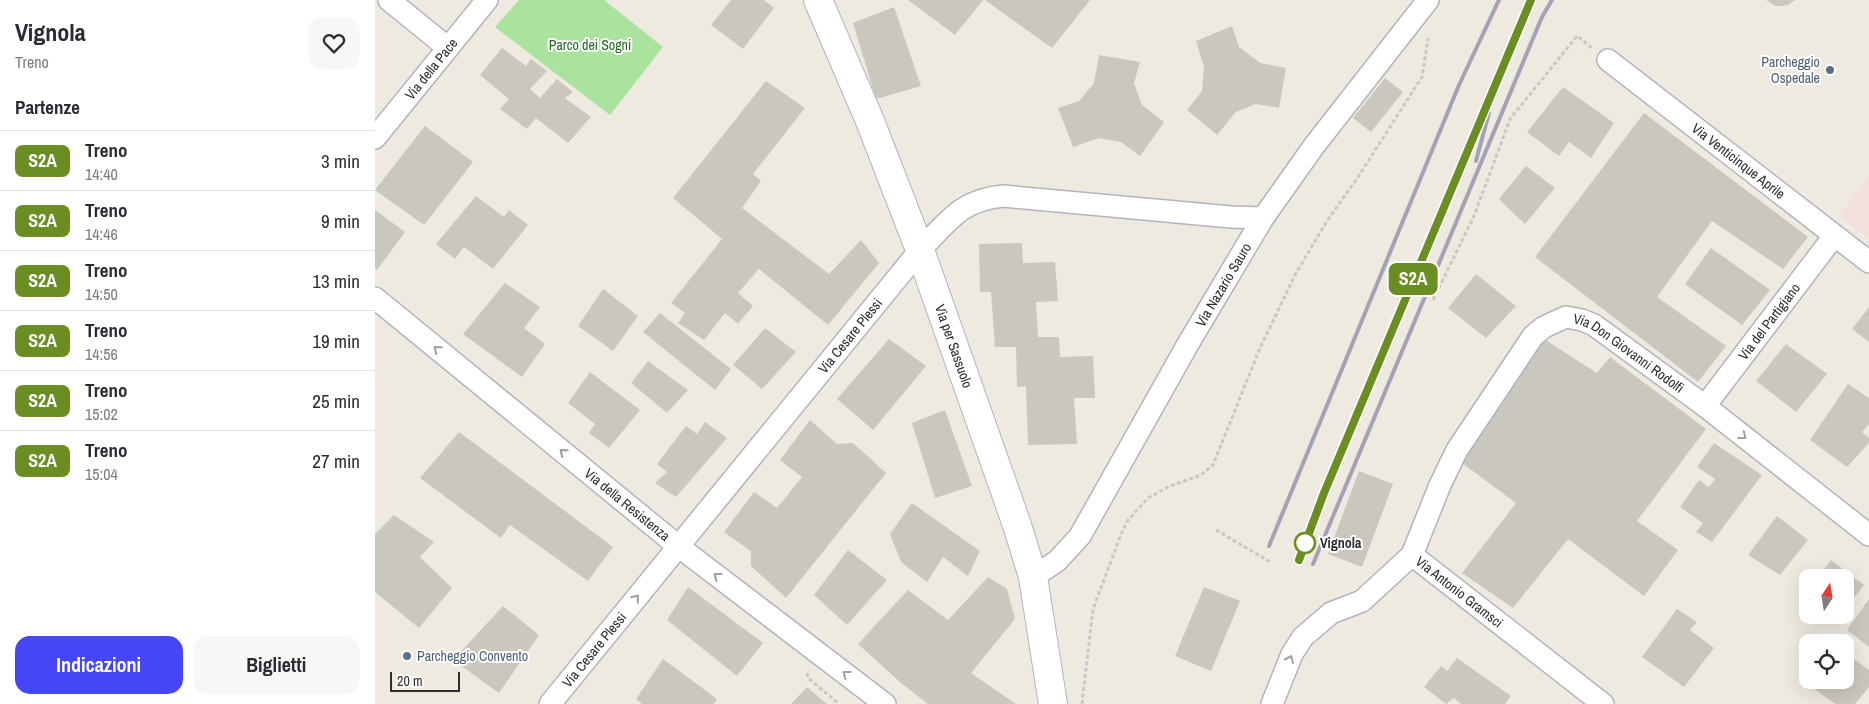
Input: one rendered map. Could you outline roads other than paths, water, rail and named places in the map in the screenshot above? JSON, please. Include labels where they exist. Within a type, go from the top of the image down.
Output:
[{"type":"main road","name":"Via per Sassuolo","points":[[818,0],[870,121],[920,250],[1017,525],[1033,576],[1053,704]]},
{"type":"street","points":[[389,0],[448,48]]},
{"type":"street","name":"Via della Pace","points":[[375,138],[487,0]]},
{"type":"street","name":"Via Nazario Sauro","points":[[1033,576],[1057,561],[1080,536],[1188,344],[1263,218],[1314,146],[1429,0]]},
{"type":"street","name":"Via Venticinque Aprile","points":[[1608,60],[1869,262]]},
{"type":"street","name":"Via Cesare Plessi","points":[[550,704],[920,250],[960,210],[985,198],[1003,196],[1231,217],[1263,218]]},
{"type":"street","name":"Via del Partigiano","points":[[1705,406],[1834,236]]},
{"type":"street","name":"Via della Resistenza","points":[[375,298],[678,546],[885,704]]},
{"type":"street","name":"Via Don Giovanni Rodolfi","points":[[1412,555],[1440,485],[1457,450],[1533,336],[1544,327],[1566,317],[1582,320],[1593,326],[1705,406],[1869,536]]},
{"type":"street","name":"Via Antonio Gramsci","points":[[1272,704],[1292,654],[1303,637],[1331,613],[1362,601],[1412,555],[1603,704]]},
{"type":"railway","points":[[1269,546],[1459,85],[1499,0]]},
{"type":"railway","points":[[1299,560],[1318,508],[1531,0]]},
{"type":"railway","points":[[1313,564],[1542,17],[1552,0]]},
{"type":"railway","points":[[1476,161],[1489,113]]},
{"type":"train","name":"S2A","points":[[1299,560],[1324,493],[1531,0]]},
{"type":"place","name":"Parcheggio Ospedale","points":[[1830,70]]},
{"type":"place","name":"Vignola","points":[[1305,543]]},
{"type":"place","name":"Parcheggio Convento","points":[[407,656]]},
{"type":"park label","name":"Parco dei Sogni","points":[[590,45]]}]
